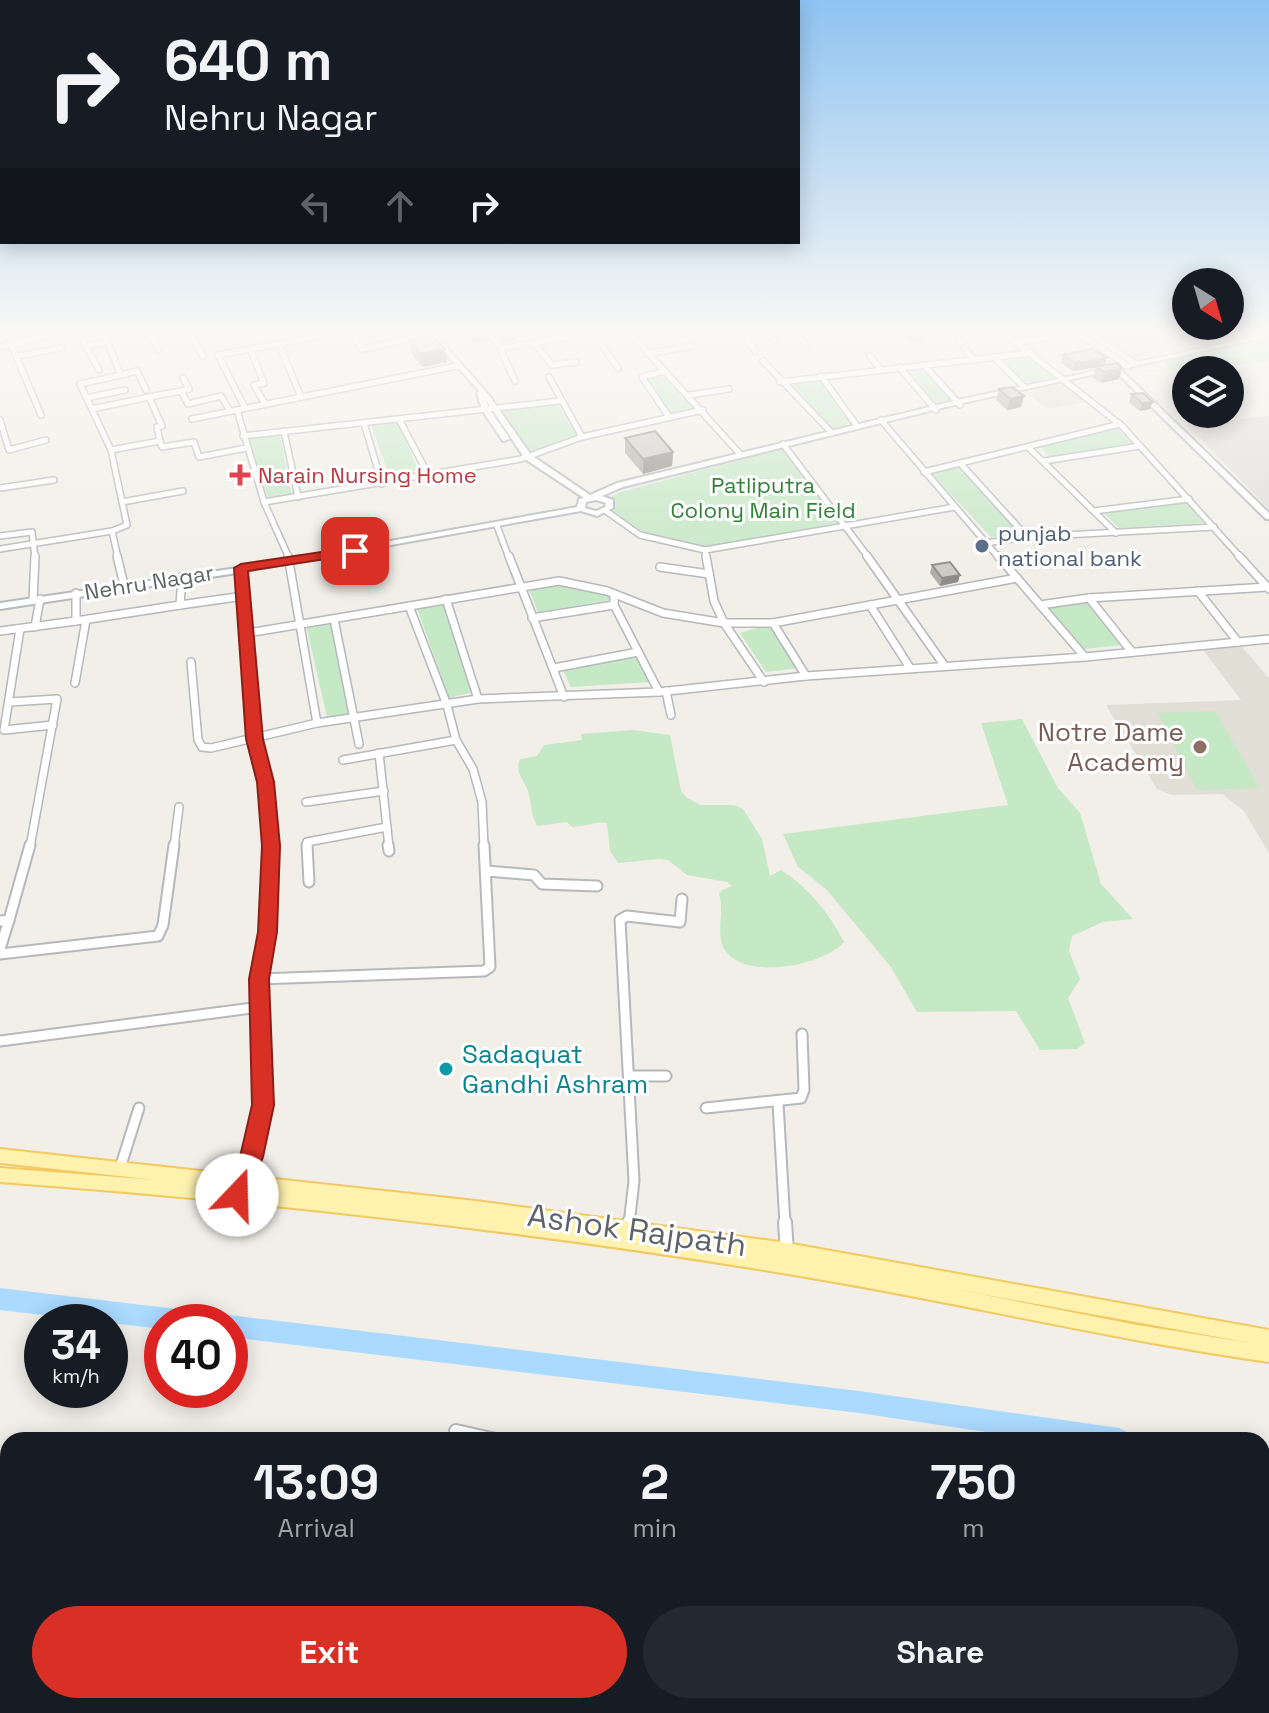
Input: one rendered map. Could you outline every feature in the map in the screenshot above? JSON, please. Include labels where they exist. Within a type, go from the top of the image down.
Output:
[{"type":"main road","name":"Ashok Rajpath","points":[[0,1156],[120,1168],[239,1189],[432,1216],[628,1236],[1269,1338]]},
{"type":"main road","name":"Ashok Rajpath","points":[[0,1175],[239,1189]]},
{"type":"main road","name":"Ashok Rajpath","points":[[786,1259],[1269,1354]]},
{"type":"street","points":[[0,549],[112,531],[127,525],[111,450],[94,414]]},
{"type":"street","points":[[157,414],[162,426],[157,427],[162,447],[194,442],[199,457],[246,448]]},
{"type":"street","points":[[192,419],[217,414]]},
{"type":"street","points":[[238,414],[264,502],[291,562],[317,723]]},
{"type":"street","points":[[243,436],[445,414]]},
{"type":"street","points":[[493,414],[524,458],[586,501],[592,514],[606,511],[611,505],[602,498]]},
{"type":"street","points":[[568,414],[582,437]]},
{"type":"street","points":[[264,502],[524,458],[582,437],[684,414]]},
{"type":"street","points":[[706,414],[740,454]]},
{"type":"street","points":[[813,414],[831,432]]},
{"type":"street","points":[[848,414],[857,426]]},
{"type":"street","points":[[586,501],[620,485],[915,414]]},
{"type":"street","points":[[1108,414],[1268,588]]},
{"type":"street","points":[[1169,414],[1269,515]]},
{"type":"street","points":[[399,419],[429,476]]},
{"type":"street","points":[[0,420],[9,450],[46,440]]},
{"type":"street","points":[[586,501],[740,454],[882,422]]},
{"type":"street","points":[[882,422],[1085,657]]},
{"type":"street","points":[[364,423],[382,484]]},
{"type":"street","points":[[924,472],[1120,424]]},
{"type":"street","points":[[284,431],[298,497]]},
{"type":"street","points":[[111,450],[160,441]]},
{"type":"street","points":[[784,445],[900,599],[944,665]]},
{"type":"street","points":[[1044,461],[1140,446]]},
{"type":"street","points":[[1028,447],[1116,533]]},
{"type":"street","points":[[960,463],[1027,537]]},
{"type":"street","points":[[0,488],[54,480]]},
{"type":"street","points":[[122,502],[183,491]]},
{"type":"street","points":[[1094,511],[1189,499]]},
{"type":"street","name":"Nehru Nagar","points":[[0,606],[182,576],[291,562],[497,526],[586,501]]},
{"type":"street","points":[[606,511],[617,522],[640,535],[705,550],[787,539],[845,524],[955,507]]},
{"type":"street","points":[[497,526],[564,697]]},
{"type":"street","points":[[986,543],[1027,537],[1214,527]]},
{"type":"street","points":[[112,531],[124,585]]},
{"type":"street","points":[[0,536],[32,532],[36,543],[35,627]]},
{"type":"street","points":[[705,550],[714,601],[724,623],[764,682]]},
{"type":"street","points":[[355,551],[361,578]]},
{"type":"street","points":[[660,567],[709,574]]},
{"type":"street","points":[[239,1189],[263,1105],[259,979],[267,932],[271,846],[265,782],[255,739],[241,568]]},
{"type":"street","points":[[180,605],[182,576]]},
{"type":"street","points":[[248,633],[559,581],[614,594],[663,613],[724,623],[773,623],[1017,578]]},
{"type":"street","points":[[1040,605],[1089,598],[1268,588]]},
{"type":"street","points":[[1198,591],[1238,642]]},
{"type":"street","points":[[76,593],[76,621]]},
{"type":"street","points":[[614,594],[614,605],[662,692],[671,715]]},
{"type":"street","points":[[0,631],[244,596]]},
{"type":"street","points":[[1089,598],[1132,652]]},
{"type":"street","points":[[446,599],[478,699]]},
{"type":"street","points":[[532,618],[614,605]]},
{"type":"street","points":[[870,605],[910,668]]},
{"type":"street","points":[[259,979],[488,970],[491,963],[482,802],[473,769],[456,740],[447,705],[409,606]]},
{"type":"street","points":[[334,619],[359,744]]},
{"type":"street","points":[[75,683],[86,620]]},
{"type":"street","points":[[773,623],[806,676]]},
{"type":"street","points":[[20,629],[4,730],[53,725]]},
{"type":"street","points":[[191,662],[200,744],[211,748],[317,723],[478,699],[662,692],[806,676],[1085,657],[1269,639]]},
{"type":"street","points":[[554,668],[638,652]]},
{"type":"street","points":[[10,702],[56,697],[35,829],[5,920],[0,951],[158,936],[163,925],[179,807]]},
{"type":"street","points":[[343,760],[456,740]]},
{"type":"street","points":[[379,753],[389,851]]},
{"type":"street","points":[[306,802],[384,791]]},
{"type":"street","points":[[309,882],[307,842],[387,827]]},
{"type":"street","points":[[487,871],[534,875],[542,884],[597,886]]},
{"type":"street","points":[[628,1236],[634,1181],[631,1076],[620,920],[627,916],[680,922],[682,899]]},
{"type":"street","points":[[0,1041],[260,1007]]},
{"type":"street","points":[[706,1108],[794,1101],[803,1095],[802,1034]]},
{"type":"street","points":[[631,1076],[666,1076]]},
{"type":"street","points":[[778,1103],[786,1259]]},
{"type":"street","points":[[120,1168],[139,1108]]},
{"type":"street","points":[[456,1431],[460,1432]]},
{"type":"shaded area","points":[[1269,416],[1269,509],[1190,428],[1244,428],[1244,419]]},
{"type":"shaded area","name":"Notre Dame Academy","points":[[1239,644],[1269,678],[1269,853],[1244,811],[1222,794],[1172,795],[1157,789],[1106,705],[1241,700],[1201,647]]},
{"type":"green space","points":[[497,414],[564,414],[577,437],[525,453]]},
{"type":"green space","points":[[816,414],[844,414],[852,424],[832,430]]},
{"type":"green space","points":[[398,421],[418,470],[389,475],[371,424]]},
{"type":"green space","points":[[1117,428],[1132,444],[1050,457],[1039,446]]},
{"type":"green space","points":[[280,434],[292,495],[268,499],[247,437]]},
{"type":"green space","name":"Patliputra Colony Main Field","points":[[783,449],[839,522],[777,537],[705,547],[646,533],[612,512],[605,500],[620,492]]},
{"type":"green space","points":[[959,465],[1021,534],[991,537],[930,472]]},
{"type":"green space","points":[[1185,501],[1203,523],[1119,528],[1104,513]]},
{"type":"green space","points":[[544,584],[582,585],[610,596],[609,600],[538,612],[528,587]]},
{"type":"green space","points":[[1086,601],[1122,645],[1085,649],[1047,606]]},
{"type":"green space","points":[[443,603],[473,692],[449,698],[417,608]]},
{"type":"green space","points":[[332,620],[350,713],[327,717],[306,625]]},
{"type":"green space","points":[[771,624],[799,668],[766,672],[740,633]]},
{"type":"green space","points":[[636,655],[650,682],[571,687],[562,668]]},
{"type":"green space","points":[[1215,711],[1260,788],[1197,790],[1158,713]]},
{"type":"green space","points":[[1022,719],[1058,788],[1080,813],[1101,884],[1133,919],[1103,922],[1072,936],[1069,951],[1080,979],[1068,998],[1085,1043],[1077,1049],[1040,1050],[1016,1011],[917,1012],[891,967],[826,889],[798,867],[783,834],[1008,805],[981,723]]},
{"type":"green space","points":[[633,730],[670,735],[681,791],[686,797],[700,805],[734,805],[743,809],[762,839],[770,876],[781,870],[801,885],[825,911],[844,942],[819,958],[784,967],[749,965],[735,960],[722,944],[720,930],[719,894],[732,886],[727,882],[687,875],[668,860],[618,863],[610,851],[607,823],[572,827],[567,822],[537,826],[528,790],[519,773],[520,759],[537,756],[544,745],[582,740],[581,734]]},
{"type":"building","points":[[655,431],[673,452],[643,459],[625,438]]},
{"type":"building","points":[[950,562],[960,575],[942,578],[932,565]]},
{"type":"waterway","points":[[0,1299],[144,1316]]},
{"type":"waterway","points":[[248,1328],[859,1402],[1064,1432]]},
{"type":"place","name":"Narain Nursing Home","points":[[240,475]]},
{"type":"place","name":"punjab national bank","points":[[982,546]]},
{"type":"place","name":"Notre Dame Academy","points":[[1200,747]]},
{"type":"place","name":"Sadaquat Gandhi Ashram","points":[[446,1069]]},
{"type":"route","points":[[237,1195],[251,1157],[263,1105],[259,979],[267,932],[271,846],[265,782],[255,739],[241,568],[355,551]]}]
